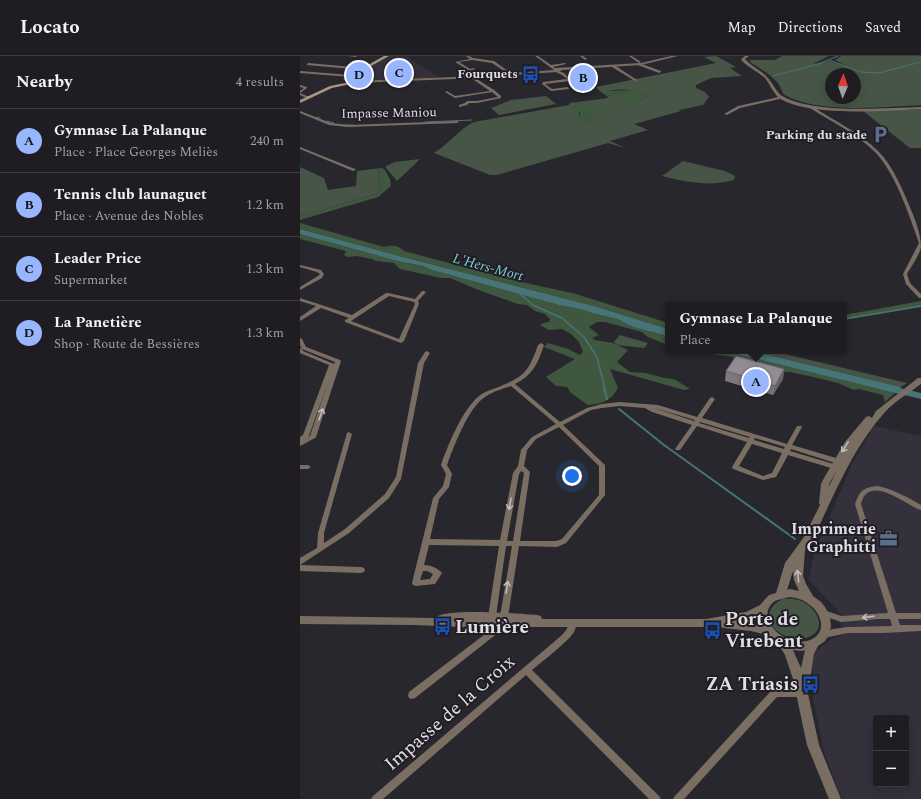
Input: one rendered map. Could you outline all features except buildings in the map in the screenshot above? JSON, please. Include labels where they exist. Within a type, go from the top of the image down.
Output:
[{"type":"main road","points":[[341,83],[348,84],[362,69],[387,56]]},
{"type":"main road","points":[[300,102],[341,83],[340,81],[352,79]]},
{"type":"street","points":[[349,56],[356,56]]},
{"type":"street","points":[[466,56],[472,59],[493,62],[510,74]]},
{"type":"street","points":[[536,56],[569,79],[543,83],[551,90],[568,88],[560,81]]},
{"type":"street","points":[[580,56],[586,59]]},
{"type":"street","points":[[630,56],[640,63],[660,72]]},
{"type":"street","points":[[300,72],[352,79],[472,77],[613,66],[649,62],[676,56]]},
{"type":"street","points":[[747,56],[743,59],[744,61],[768,79],[782,97],[805,105],[859,110],[921,108]]},
{"type":"street","points":[[472,59],[456,62],[470,70],[474,69]]},
{"type":"street","points":[[308,64],[362,69]]},
{"type":"street","points":[[551,66],[565,64]]},
{"type":"street","points":[[613,66],[636,80]]},
{"type":"street","points":[[460,106],[468,102],[478,102],[500,97],[472,77]]},
{"type":"street","points":[[300,86],[306,88],[300,93],[306,97]]},
{"type":"street","points":[[446,92],[455,98],[492,91]]},
{"type":"street","points":[[300,98],[311,97]]},
{"type":"street","points":[[726,114],[739,107],[782,97]]},
{"type":"street","points":[[811,107],[875,150],[886,162],[915,224],[921,243],[905,274],[905,279],[921,297]]},
{"type":"street","name":"Impasse Maniou","points":[[300,112],[330,124],[346,126],[457,122]]},
{"type":"street","points":[[300,148],[354,170]]},
{"type":"street","points":[[300,266],[319,271],[322,274],[320,277],[300,289]]},
{"type":"street","points":[[416,301],[388,294],[347,321],[401,341],[417,304],[416,301],[424,292]]},
{"type":"street","points":[[300,299],[352,317]]},
{"type":"street","points":[[300,318],[320,306]]},
{"type":"street","points":[[300,340],[304,348],[338,361],[313,437],[300,444]]},
{"type":"street","points":[[420,568],[436,498],[446,487],[449,474],[444,465],[448,452],[475,403],[482,397],[511,383],[530,371],[534,365],[541,345]]},
{"type":"street","points":[[300,350],[301,352],[332,364],[306,436],[300,439]]},
{"type":"street","points":[[300,562],[347,531],[387,496],[400,477],[421,363],[427,354]]},
{"type":"street","points":[[781,594],[790,563],[815,526],[838,465],[883,410],[920,381]]},
{"type":"street","points":[[426,542],[557,544],[564,541],[602,495],[602,465],[559,424],[511,383]]},
{"type":"street","points":[[678,449],[712,399]]},
{"type":"street","points":[[499,620],[503,543],[516,473],[522,467],[524,450],[534,438],[590,409],[602,406],[633,404],[646,406],[654,411],[697,421],[838,465]]},
{"type":"street","points":[[752,438],[735,467],[763,478],[774,475],[799,427]]},
{"type":"street","points":[[320,549],[321,533],[349,434]]},
{"type":"street","points":[[300,467],[308,467]]},
{"type":"street","points":[[412,695],[499,620],[515,544],[527,472],[522,467]]},
{"type":"street","points":[[897,628],[858,504],[860,496],[866,491],[875,488],[888,490],[921,508]]},
{"type":"street","points":[[800,550],[797,572],[798,580],[808,598]]},
{"type":"street","points":[[300,568],[361,570]]},
{"type":"street","points":[[709,623],[748,616],[763,608],[770,599],[781,594],[790,593],[808,598],[815,602],[824,613],[827,620],[827,628],[824,635]]},
{"type":"street","points":[[763,608],[763,624],[768,631],[782,642],[791,655],[803,693],[813,745],[835,799]]},
{"type":"street","points":[[824,613],[841,619],[921,616]]},
{"type":"street","points":[[300,615],[362,620]]},
{"type":"street","points":[[300,620],[414,620],[443,623],[499,620],[555,623],[709,623],[751,627],[768,631]]},
{"type":"street","name":"Impasse de la Croix","points":[[379,796],[565,637],[571,630],[572,623]]},
{"type":"street","points":[[803,693],[809,650],[814,643],[824,635],[843,629],[883,630],[897,628],[921,628]]},
{"type":"street","points":[[782,642],[799,646],[814,643]]},
{"type":"street","points":[[526,670],[656,799]]},
{"type":"street","points":[[678,799],[773,694],[803,693]]},
{"type":"shaded area","points":[[389,56],[406,56],[440,78],[362,81],[352,77]]},
{"type":"shaded area","points":[[874,426],[921,436],[921,799],[842,799],[824,752],[813,699],[813,662],[816,651],[830,640],[843,635],[838,610],[809,580],[814,554],[852,464]]},
{"type":"green space","points":[[716,56],[736,67],[730,68],[742,76],[711,78],[696,85],[696,88],[705,92],[709,97],[703,105],[679,110],[681,111],[634,124],[648,130],[610,141],[625,148],[608,143],[497,175],[490,175],[434,153],[474,122],[569,105],[570,103],[608,98],[607,96],[618,93],[627,95],[613,102],[643,100],[650,95],[638,91],[620,89],[602,93],[596,87],[716,63],[704,57]],"holes":[[[587,105],[598,112],[598,116],[592,120],[598,123],[579,115],[580,106]]]},
{"type":"green space","points":[[782,56],[829,56],[813,64],[829,61],[846,66],[835,60],[841,56],[921,56],[921,105],[852,108],[815,105],[799,101],[785,95],[774,79],[750,62],[750,60],[775,60]]},
{"type":"green space","points":[[636,90],[648,92],[650,95],[643,100],[619,105],[612,102],[626,94],[618,93],[607,96],[602,93],[607,91]]},
{"type":"green space","points":[[546,96],[556,104],[499,115],[491,108],[511,100]]},
{"type":"green space","points":[[570,106],[594,106],[599,111],[598,116],[593,120],[599,123],[592,124],[580,119],[580,112],[572,110]]},
{"type":"green space","points":[[921,109],[921,148],[910,148],[863,111]]},
{"type":"green space","points":[[420,159],[397,181],[386,168],[386,166],[395,162]]},
{"type":"green space","points":[[683,161],[725,171],[735,176],[734,180],[716,183],[698,183],[662,176]]},
{"type":"green space","points":[[300,167],[324,178],[328,190],[356,186],[357,171],[384,169],[379,170],[378,178],[380,191],[376,194],[300,216]]},
{"type":"green space","points":[[384,169],[390,179],[391,186],[378,197],[300,220],[300,216],[376,194],[380,191],[378,178],[379,170]]},
{"type":"green space","points":[[300,223],[384,247],[397,247],[404,251],[517,281],[576,294],[665,322],[665,328],[594,306],[300,229]]},
{"type":"green space","points":[[300,234],[397,261],[423,266],[432,270],[559,305],[617,319],[633,327],[665,335],[665,344],[648,337],[642,332],[605,322],[597,322],[589,327],[599,335],[592,338],[595,340],[613,343],[628,350],[617,362],[630,372],[646,373],[674,379],[690,389],[684,390],[610,369],[618,388],[606,401],[588,405],[571,393],[567,387],[556,386],[546,377],[575,359],[544,347],[548,343],[568,349],[580,355],[583,352],[579,342],[571,334],[562,329],[549,330],[540,325],[549,322],[550,319],[545,314],[535,311],[527,305],[518,304],[450,278],[441,278],[400,269],[394,263],[376,261],[357,256],[348,257],[344,255],[346,251],[300,239]]},
{"type":"green space","points":[[921,301],[921,307],[847,319],[847,314]]},
{"type":"green space","points":[[620,335],[648,343],[644,348],[617,345],[614,342]]},
{"type":"green space","points":[[712,354],[737,354],[895,393],[885,402],[883,395],[859,389],[854,390],[838,383],[790,372],[776,372],[747,365],[733,357]]},
{"type":"green space","points":[[764,354],[785,354],[907,383],[901,387]]},
{"type":"green space","points":[[783,599],[799,600],[811,607],[818,617],[819,622],[819,627],[816,632],[811,636],[801,639],[791,638],[774,628],[770,621],[769,613],[773,606]]},
{"type":"water","points":[[300,229],[594,306],[665,328],[665,335],[633,327],[617,319],[559,305],[432,270],[423,266],[397,261],[300,234]]},
{"type":"water","points":[[737,354],[764,354],[901,387],[895,393]]},
{"type":"waterway","points":[[773,76],[818,64],[838,56]]},
{"type":"waterway","points":[[829,60],[861,72],[879,73],[921,62]]},
{"type":"waterway","points":[[425,122],[472,120]]},
{"type":"waterway","points":[[327,121],[334,123]]},
{"type":"waterway","points":[[343,125],[353,125]]},
{"type":"waterway","points":[[519,293],[533,305],[562,318],[584,337],[597,357],[605,389]]},
{"type":"waterway","points":[[847,318],[921,306]]},
{"type":"waterway","name":"L'Hers-Mort","points":[[883,387],[921,396]]},
{"type":"waterway","points":[[604,388],[607,399]]},
{"type":"waterway","points":[[619,409],[664,445],[795,539]]},
{"type":"place","name":"Leader Price","points":[[399,73]]},
{"type":"place","name":"Fourquets","points":[[531,74]]},
{"type":"place","name":"La Panetière","points":[[359,75]]},
{"type":"place","name":"Tennis club launaguet","points":[[583,78]]},
{"type":"place","name":"Parking du stade","points":[[880,135]]},
{"type":"place","name":"Gymnase La Palanque","points":[[756,382]]},
{"type":"place","name":"Imprimerie Graphitti","points":[[889,538]]},
{"type":"place","name":"Lumière","points":[[442,627]]},
{"type":"place","name":"Porte de Virebent","points":[[712,630]]},
{"type":"place","name":"ZA Triasis","points":[[811,684]]}]
